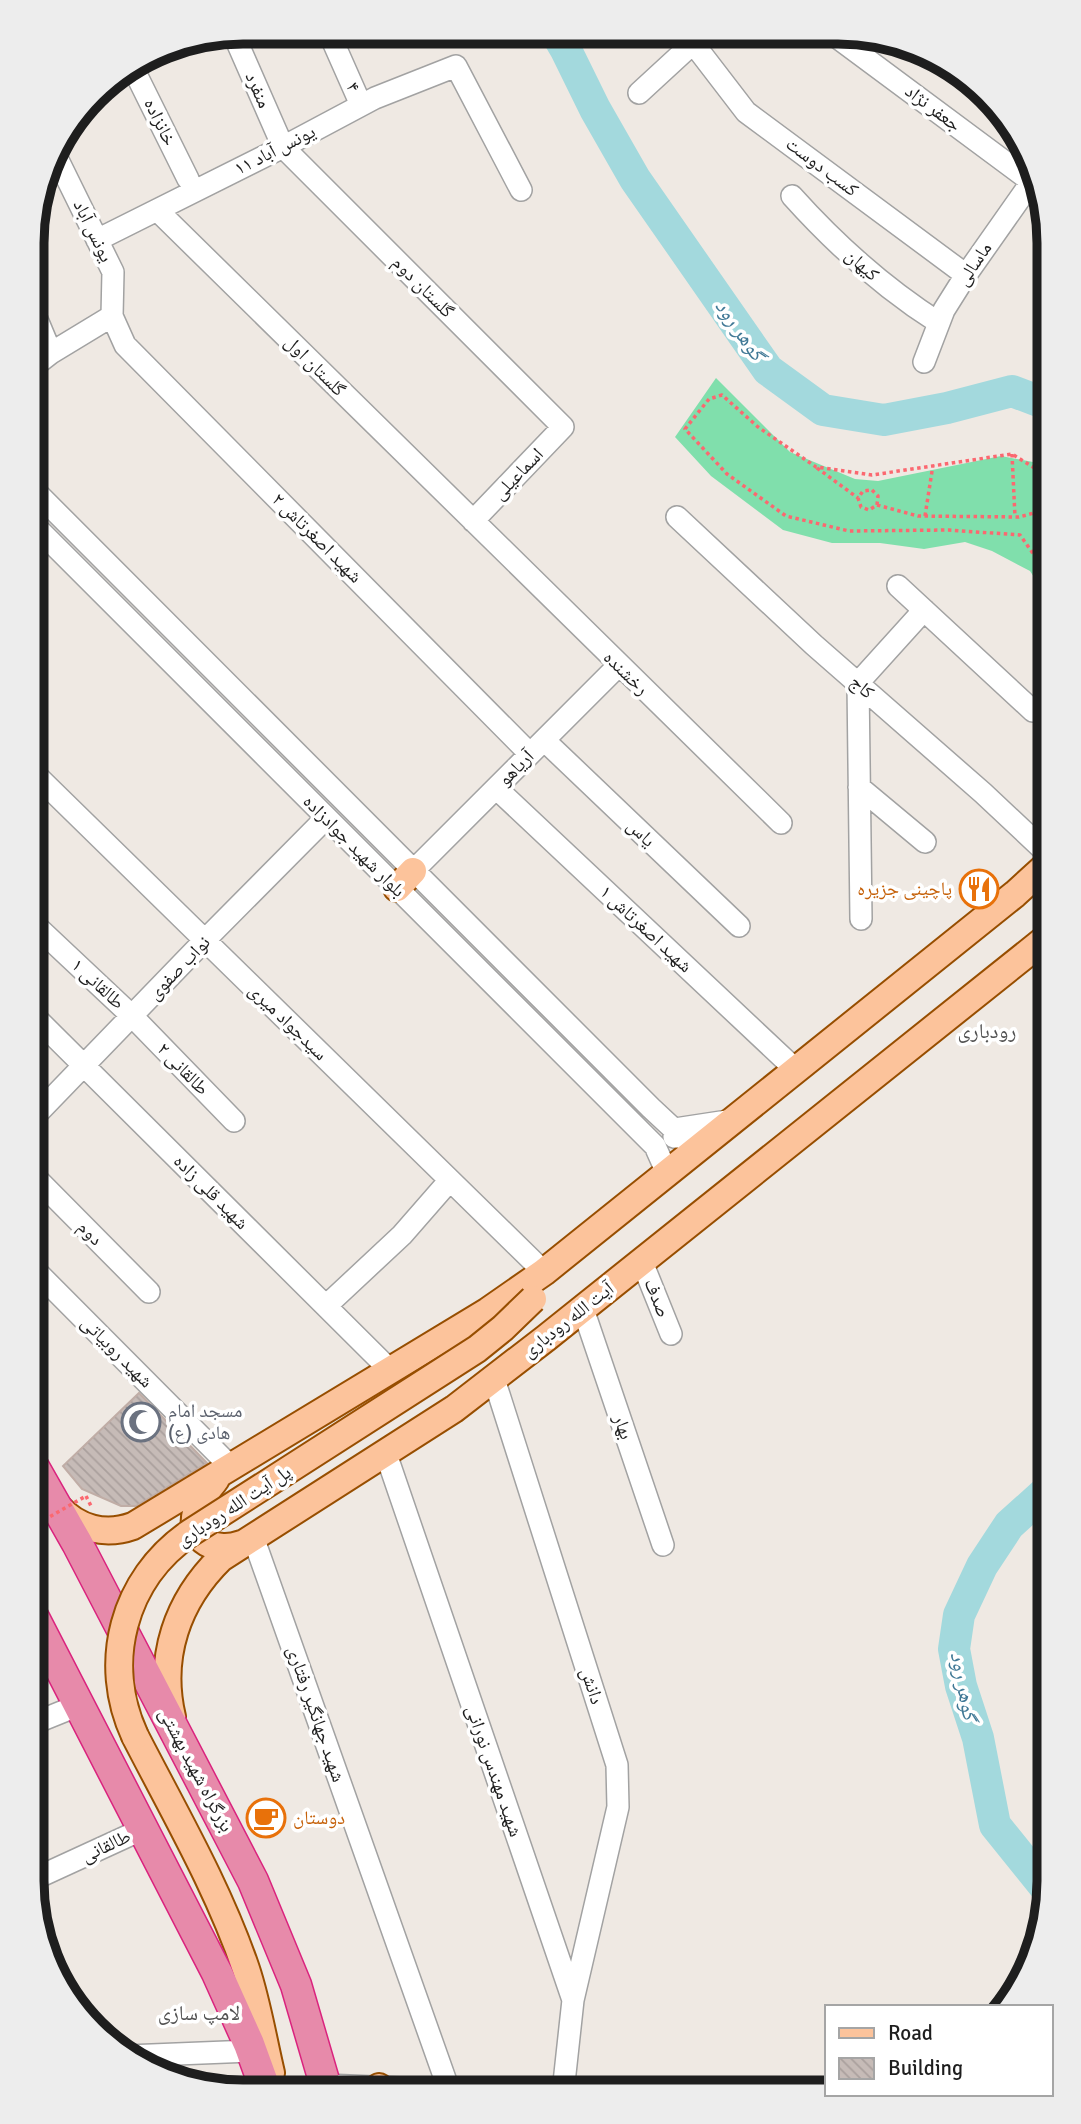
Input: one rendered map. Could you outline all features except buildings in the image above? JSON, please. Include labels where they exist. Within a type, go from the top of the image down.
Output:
[{"type":"highway","name":"بزرگراه شهید بهشتی","points":[[44,1485],[242,1858],[267,1913],[305,2013],[324,2080]]},
{"type":"highway","points":[[44,1637],[217,1973],[262,2080]]},
{"type":"main road","points":[[54,1502],[68,1517],[81,1525],[102,1531],[132,1526],[488,1311],[544,1272],[1037,874]]},
{"type":"main road","name":"آیت الله رودباری","points":[[178,1736],[170,1709],[166,1677],[175,1626],[183,1607],[200,1581],[221,1558],[448,1414],[1037,946]]},
{"type":"main road","name":"پل آیت الله رودباری","points":[[273,2080],[247,1972],[235,1940],[207,1876],[135,1736],[124,1706],[119,1654],[124,1624],[135,1594],[159,1560],[181,1539],[477,1349],[533,1299],[603,1225]]},
{"type":"main road","points":[[226,1469],[197,1508],[196,1528],[201,1537],[213,1546],[228,1548],[247,1540]]},
{"type":"street","name":"منفرد","points":[[238,44],[283,147]]},
{"type":"street","name":"۴","points":[[334,44],[361,105]]},
{"type":"street","points":[[639,93],[693,44]]},
{"type":"street","name":"کسب دوست","points":[[701,44],[747,112],[966,275]]},
{"type":"street","name":"جعفر نژاد","points":[[847,44],[1023,169]]},
{"type":"street","name":"یونس آباد ۱۱","points":[[97,240],[375,98],[456,66],[521,190]]},
{"type":"street","name":"خانزاده","points":[[136,75],[188,178]]},
{"type":"street","name":"گلستان دوم","points":[[283,147],[563,427]]},
{"type":"street","name":"یونس آباد","points":[[60,164],[113,272],[113,316]]},
{"type":"street","name":"ماسالی","points":[[925,362],[944,310],[1029,187]]},
{"type":"street","name":"کیهان","points":[[792,196],[817,224],[868,272],[909,305],[939,323]]},
{"type":"street","name":"گلستان اول","points":[[158,211],[473,521]]},
{"type":"street","points":[[44,359],[113,316]]},
{"type":"street","name":"شهید اصغرتاش ۲","points":[[113,316],[125,345],[537,747]]},
{"type":"street","points":[[44,337],[51,354]]},
{"type":"street","name":"اسماعیلی","points":[[473,521],[563,427]]},
{"type":"street","points":[[44,501],[405,880]]},
{"type":"street","name":"کاج","points":[[677,517],[1037,844]]},
{"type":"street","name":"رخشنده","points":[[473,521],[781,823]]},
{"type":"street","name":"بلوار شهید جوادزاده","points":[[44,535],[326,818],[405,880],[696,1150]]},
{"type":"street","points":[[898,586],[1032,711]]},
{"type":"street","points":[[861,919],[858,683],[924,610]]},
{"type":"street","name":"آریاهو","points":[[405,880],[618,665]]},
{"type":"street","name":"یاس","points":[[537,747],[738,926]]},
{"type":"street","name":"سیدجواد میری","points":[[44,783],[544,1272]]},
{"type":"street","points":[[859,787],[925,842]]},
{"type":"street","name":"شهید اصغرتاش ۱","points":[[496,788],[796,1070]]},
{"type":"street","name":"نواب صفوی","points":[[44,1107],[326,818]]},
{"type":"street","name":"بلوار شهید جوادزاده","points":[[405,880],[655,1146],[667,1174]]},
{"type":"street","name":"طالقانی ۱","points":[[44,933],[133,1017]]},
{"type":"street","name":"طالقانی ۲","points":[[133,1017],[234,1121]]},
{"type":"street","name":"شهید قلی زاده","points":[[44,1026],[390,1370]]},
{"type":"street","points":[[655,1146],[667,1145],[675,1129],[734,1120]]},
{"type":"street","points":[[326,1306],[402,1235],[450,1180]]},
{"type":"street","name":"دوم","points":[[44,1186],[149,1292]]},
{"type":"street","name":"صدف","points":[[642,1262],[671,1335]]},
{"type":"street","name":"شهید روبیاتی","points":[[44,1279],[226,1469]]},
{"type":"street","name":"بهار","points":[[583,1309],[663,1545]]},
{"type":"street","name":"دانش","points":[[494,1379],[617,1765],[618,1807],[573,2000]]},
{"type":"street","name":"شهید مهندس نورانی","points":[[386,1454],[573,2000],[564,2080]]},
{"type":"street","name":"شهید جهانگیر رفتاری","points":[[247,1540],[445,2080]]},
{"type":"street","points":[[44,1719],[79,1705]]},
{"type":"street","name":"طالقانی","points":[[44,1874],[142,1829]]},
{"type":"street","points":[[146,2055],[251,2051]]},
{"type":"path","points":[[1037,512],[1015,517],[918,516],[877,505],[869,510],[861,507],[858,498],[758,427],[722,395],[709,398],[685,429],[727,474],[786,516],[849,531],[949,530],[1020,535],[1037,558]]},
{"type":"path","points":[[1012,454],[1015,517]]},
{"type":"path","points":[[816,467],[873,475],[1012,454],[1037,470]]},
{"type":"path","points":[[925,516],[933,465]]},
{"type":"path","points":[[858,498],[863,491],[872,490],[878,496],[877,505]]},
{"type":"path","points":[[44,1520],[86,1496]]},
{"type":"green space","points":[[716,378],[790,452],[855,479],[878,481],[1001,456],[1033,462],[1037,465],[1037,582],[1030,571],[992,551],[965,542],[924,549],[880,543],[832,543],[783,530],[711,476],[675,437]]},
{"type":"waterway","name":"گوهر رود","points":[[562,44],[595,109],[635,179],[768,370],[823,410],[884,420],[947,408],[1012,391],[1037,400]]},
{"type":"waterway","name":"گوهر رود","points":[[1037,1500],[1009,1525],[982,1566],[959,1615],[954,1649],[961,1686],[978,1738],[995,1825],[1037,1877]]},
{"type":"place","name":"پاچینی جزیره","points":[[979,889]]},
{"type":"place","name":"مسجد امام هادی (ع)","points":[[141,1422]]},
{"type":"place","name":"دوستان","points":[[266,1818]]},
{"type":"district","name":"رودباری","points":[[987,1031]]},
{"type":"district","name":"لامپ سازی","points":[[199,2013]]}]
